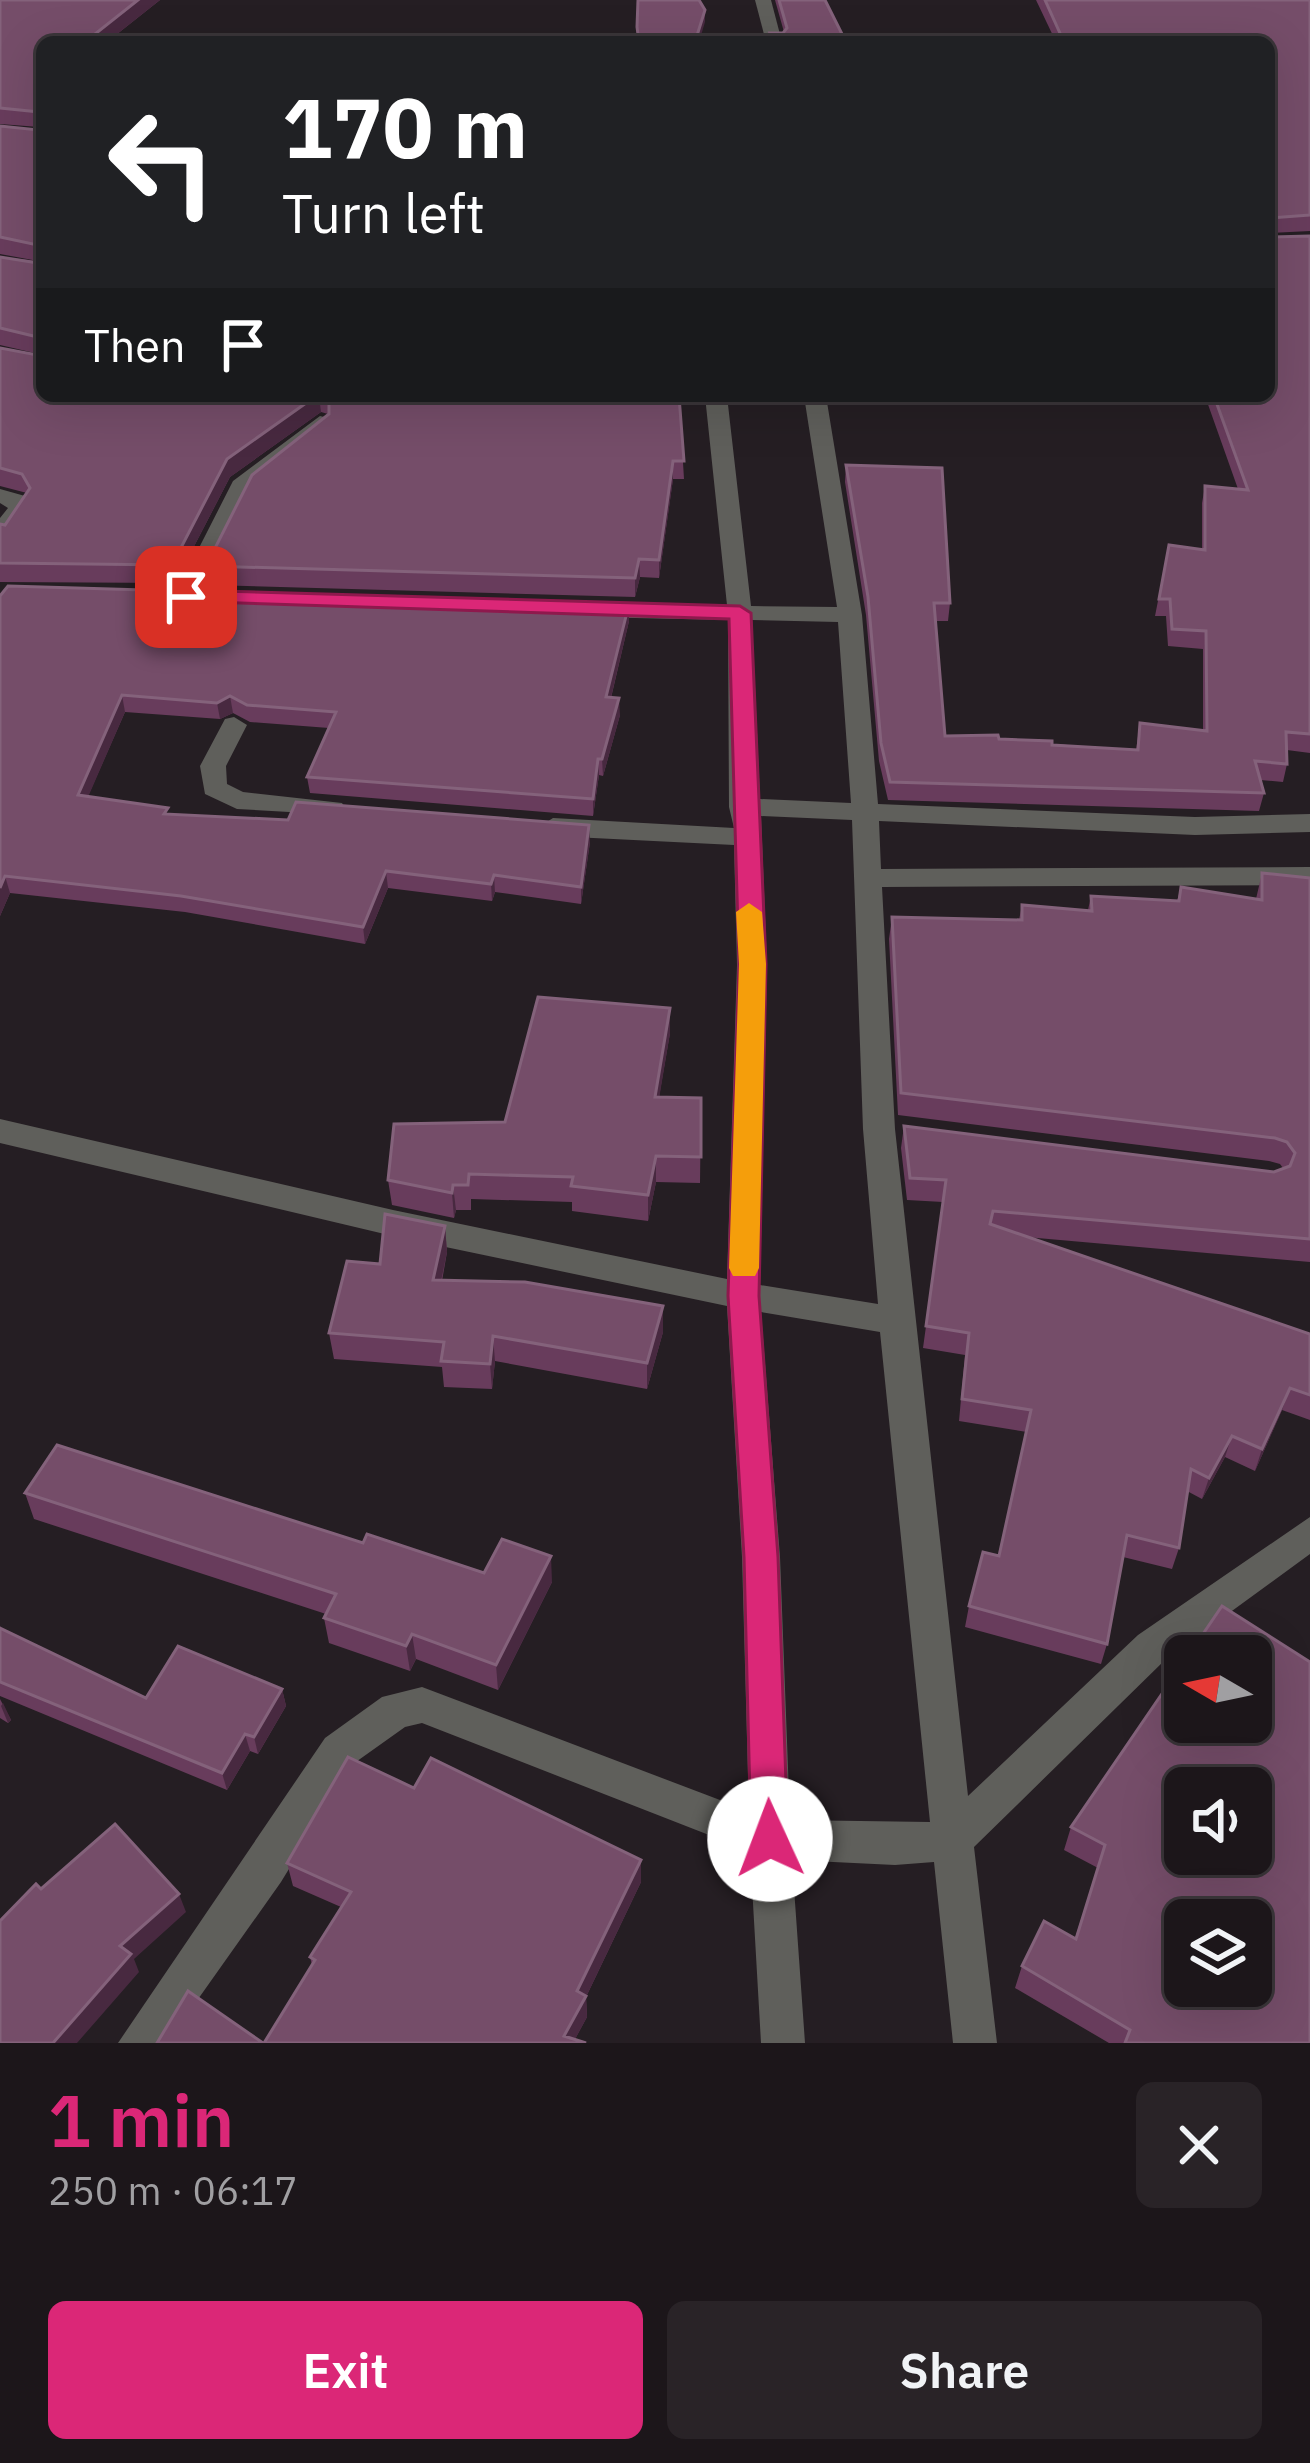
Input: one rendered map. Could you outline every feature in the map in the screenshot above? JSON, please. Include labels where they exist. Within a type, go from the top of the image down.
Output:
[{"type":"street","points":[[763,0],[772,36]]},
{"type":"street","points":[[717,402],[740,613],[752,817],[761,1557],[789,1839],[782,2043]]},
{"type":"street","points":[[816,402],[842,615],[849,811],[868,878],[891,1131],[896,1321],[975,2043]]},
{"type":"street","points":[[186,597],[241,486],[320,422]]},
{"type":"street","points":[[0,496],[17,501],[20,508],[0,534]]},
{"type":"street","points":[[561,609],[842,615]]},
{"type":"street","points":[[234,725],[213,766],[214,788],[237,800],[369,812]]},
{"type":"street","points":[[523,825],[849,811],[1234,831],[1310,824]]},
{"type":"street","points":[[1234,831],[1237,871]]},
{"type":"street","points":[[868,878],[1237,871],[1310,876]]},
{"type":"street","points":[[0,1131],[393,1223],[757,1299],[896,1321]]},
{"type":"street","points":[[140,2043],[266,1867],[339,1751],[396,1710],[422,1705],[789,1839],[895,1845],[952,1840],[1152,1647],[1310,1533]]},
{"type":"building","points":[[0,0],[138,0],[93,36],[36,36],[36,112],[0,108]]},
{"type":"building","points":[[638,0],[699,0],[705,10],[697,36],[638,36]]},
{"type":"building","points":[[779,0],[825,0],[843,36],[770,33],[783,33],[787,28]]},
{"type":"building","points":[[1045,0],[1310,0],[1310,215],[1275,218],[1275,36],[1061,36]]},
{"type":"building","points":[[0,126],[36,130],[36,245],[0,237]]},
{"type":"building","points":[[1310,236],[1310,734],[1286,732],[1287,764],[1255,761],[1264,793],[890,782],[881,743],[868,597],[846,465],[942,468],[950,603],[934,603],[945,736],[998,735],[999,739],[1052,741],[1052,745],[1138,750],[1140,723],[1207,731],[1206,631],[1172,629],[1170,599],[1159,599],[1169,545],[1205,550],[1205,486],[1248,490],[1216,402],[1275,402],[1275,237]]},
{"type":"building","points":[[0,257],[36,263],[36,337],[0,328]]},
{"type":"building","points":[[0,348],[36,355],[36,402],[308,402],[227,459],[172,565],[0,563],[0,524],[5,525],[30,488],[22,474],[0,468]]},
{"type":"building","points":[[329,402],[679,402],[684,461],[673,461],[659,560],[639,559],[635,578],[206,566],[252,475],[329,414]]},
{"type":"building","points":[[8,586],[629,604],[606,697],[619,698],[602,759],[598,759],[593,799],[307,777],[336,712],[247,705],[230,696],[217,703],[122,695],[78,795],[168,808],[164,814],[288,820],[296,802],[589,825],[581,887],[494,875],[491,884],[386,871],[363,927],[181,896],[5,876],[0,888],[0,596]]},
{"type":"building","points":[[1262,873],[1310,878],[1310,1239],[993,1211],[990,1224],[1310,1334],[1310,1395],[1290,1388],[1262,1449],[1232,1436],[1209,1478],[1191,1469],[1179,1548],[1127,1535],[1107,1644],[969,1606],[983,1552],[999,1556],[1031,1410],[962,1399],[969,1333],[926,1326],[946,1180],[910,1178],[904,1126],[1274,1172],[1290,1166],[1295,1153],[1287,1142],[1275,1138],[901,1093],[892,917],[1022,920],[1022,905],[1092,911],[1091,896],[1179,901],[1181,887],[1262,900]]},
{"type":"building","points":[[538,997],[670,1008],[655,1097],[701,1098],[701,1157],[656,1156],[648,1195],[571,1186],[573,1177],[469,1174],[468,1185],[453,1185],[452,1193],[388,1180],[394,1124],[505,1122]]},
{"type":"building","points":[[385,1214],[445,1226],[433,1280],[525,1282],[663,1306],[647,1363],[493,1336],[490,1364],[441,1361],[444,1342],[329,1333],[347,1261],[380,1264]]},
{"type":"building","points":[[57,1445],[363,1543],[367,1534],[484,1573],[502,1539],[551,1556],[496,1665],[412,1634],[406,1646],[324,1618],[336,1594],[25,1493]]},
{"type":"building","points":[[1222,1606],[1268,1635],[1202,1635]]},
{"type":"building","points":[[0,1628],[146,1698],[178,1646],[282,1689],[254,1737],[245,1734],[222,1773],[0,1682]]},
{"type":"building","points":[[1272,1638],[1310,1662],[1310,2043],[1125,2043],[1130,2030],[1022,1966],[1044,1921],[1076,1939],[1105,1845],[1071,1827],[1164,1691],[1164,1743],[1272,1743]]},
{"type":"building","points":[[348,1757],[414,1788],[431,1758],[641,1860],[577,1991],[586,1996],[564,2036],[586,2043],[264,2043],[351,1892],[287,1863]]},
{"type":"building","points":[[115,1824],[179,1894],[120,1946],[131,1954],[53,2043],[0,2043],[0,1921],[36,1884],[41,1889]]},
{"type":"building","points":[[188,1991],[263,2043],[157,2043]]},
{"type":"slow traffic","points":[[744,1268],[752,964],[749,912]]},
{"type":"route","points":[[186,597],[740,613],[743,807],[752,964],[743,1296],[761,1557],[770,1839]]}]
